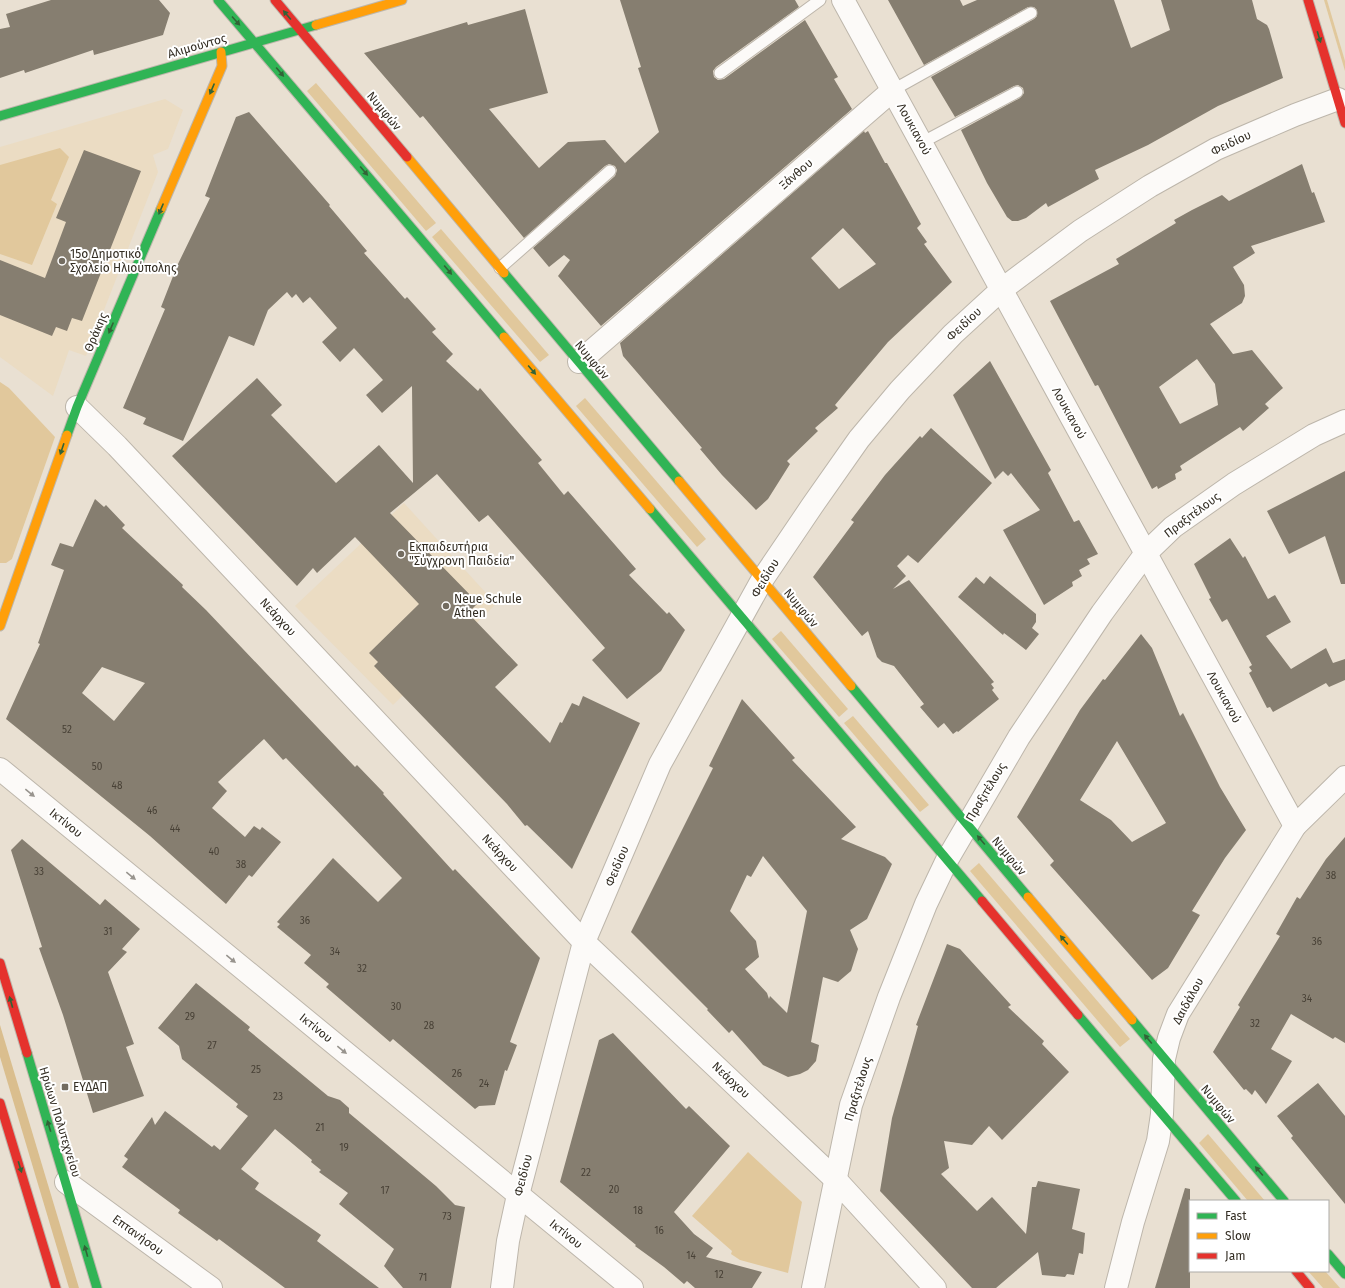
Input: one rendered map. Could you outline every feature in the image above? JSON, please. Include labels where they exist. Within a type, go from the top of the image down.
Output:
[{"type":"street","name":"Νυμφών","points":[[275,0],[1283,1200]]},
{"type":"street","name":"Αλιμούντος","points":[[0,116],[402,0]]},
{"type":"street","name":"Λουκιανού","points":[[843,0],[1295,826]]},
{"type":"street","points":[[1308,0],[1345,123]]},
{"type":"street","points":[[225,3],[255,42],[1235,1200]]},
{"type":"street","name":"Θράκης","points":[[0,626],[77,407],[222,66],[221,52]]},
{"type":"street","name":"Ξάνθου","points":[[579,362],[893,90]]},
{"type":"street","name":"Φειδίου","points":[[502,1288],[508,1241],[518,1195],[584,942],[660,764],[762,580],[859,439],[900,390],[953,334],[1002,290],[1080,231],[1156,182],[1216,149],[1295,115],[1338,99]]},
{"type":"street","name":"Νεάρχου","points":[[77,407],[117,446],[584,942],[836,1180],[935,1288]]},
{"type":"street","name":"Πραξιτέλους","points":[[813,1288],[851,1105],[889,996],[926,904],[947,860],[1019,737],[1102,613],[1146,553],[1173,527],[1234,484],[1300,443],[1345,421]]},
{"type":"street","points":[[0,603],[4,617]]},
{"type":"street","name":"Ικτίνου","points":[[0,769],[632,1288]]},
{"type":"street","name":"Δαιδάλου","points":[[1116,1288],[1133,1222],[1158,1141],[1162,1114],[1164,1059],[1169,1038],[1178,1014],[1295,826],[1345,777]]},
{"type":"street","name":"Ηρώων Πολυτεχνείου","points":[[0,963],[97,1288]]},
{"type":"street","points":[[0,1103],[56,1288]]},
{"type":"street","name":"Επτανήσου","points":[[66,1182],[211,1288]]},
{"type":"street","points":[[1329,1255],[1345,1274]]},
{"type":"street","points":[[1297,1272],[1310,1288]]},
{"type":"lane","points":[[720,73],[820,0]]},
{"type":"lane","name":"Ξάνθου","points":[[893,90],[1031,13]]},
{"type":"lane","points":[[921,143],[1016,92]]},
{"type":"lane","points":[[500,268],[610,171]]},
{"type":"shaded area","points":[[1324,0],[1327,0],[1345,61],[1345,71]]},
{"type":"shaded area","points":[[316,83],[436,223],[426,231],[307,91]]},
{"type":"shaded area","name":"15ο Δημοτικό Σχολείο Ηλιούπολης","points":[[165,99],[183,110],[168,149],[153,155],[158,172],[86,356],[69,350],[53,396],[0,357],[0,147]]},
{"type":"shaded area","points":[[60,148],[69,157],[51,200],[57,204],[32,265],[0,254],[0,165]]},
{"type":"shaded area","points":[[441,229],[549,355],[540,362],[432,237]]},
{"type":"shaded area","points":[[0,382],[9,388],[55,437],[12,559],[6,563],[0,563]]},
{"type":"shaded area","points":[[585,398],[706,539],[697,547],[576,406]]},
{"type":"shaded area","name":"Εκπαιδευτήρια \"Σύγχρονη Παιδεία\"","points":[[404,503],[496,604],[393,705],[295,606]]},
{"type":"shaded area","points":[[781,631],[848,709],[839,717],[772,639]]},
{"type":"shaded area","points":[[853,716],[929,805],[920,812],[844,723]]},
{"type":"shaded area","points":[[979,863],[1130,1039],[1120,1047],[970,871]]},
{"type":"shaded area","points":[[0,1025],[79,1288],[69,1288],[0,1057]]},
{"type":"shaded area","points":[[1208,1134],[1264,1200],[1247,1200],[1199,1143]]},
{"type":"shaded area","points":[[748,1152],[802,1202],[788,1273],[740,1260],[731,1254],[732,1251],[692,1216]]},
{"type":"shaded area","points":[[1309,1272],[1326,1272],[1340,1288],[1323,1288]]},
{"type":"building","points":[[51,0],[159,0],[170,13],[163,35],[94,55],[93,50],[25,73],[24,70],[0,78],[0,29],[10,27],[6,14]]},
{"type":"building","points":[[620,0],[795,0],[799,7],[716,67],[713,71],[714,77],[718,80],[724,79],[805,20],[838,77],[834,79],[852,109],[601,326],[558,276],[570,260],[564,255],[549,267],[533,248],[615,176],[617,170],[615,166],[609,164],[605,166],[524,238],[423,116],[420,118],[364,53],[467,22],[468,25],[525,9],[548,93],[489,109],[539,168],[568,142],[605,140],[625,163],[659,132],[638,68],[641,67]]},
{"type":"building","points":[[888,0],[960,0],[963,6],[977,0],[1114,0],[1131,48],[1170,30],[1161,0],[1252,0],[1257,19],[1267,25],[1269,29],[1283,78],[1218,106],[1148,145],[1095,170],[1099,179],[1048,207],[1046,203],[1026,218],[1018,221],[1012,221],[1007,217],[987,183],[961,130],[1020,98],[1024,93],[1023,88],[1018,85],[1014,86],[955,117],[931,77],[1034,19],[1037,16],[1037,10],[1034,7],[1028,7],[924,65]]},
{"type":"building","points":[[249,112],[330,205],[329,206],[367,251],[364,253],[405,299],[407,297],[436,329],[432,332],[453,354],[446,361],[478,391],[480,388],[542,460],[538,463],[564,495],[568,491],[636,569],[629,575],[667,614],[669,612],[685,630],[661,671],[627,699],[592,660],[605,648],[488,515],[479,522],[437,474],[390,513],[478,603],[468,613],[518,665],[495,687],[550,743],[560,722],[562,723],[572,703],[579,706],[583,696],[640,723],[572,869],[527,825],[525,826],[507,804],[374,666],[378,662],[369,653],[419,604],[355,537],[317,573],[313,568],[297,586],[172,456],[257,378],[282,405],[271,415],[336,483],[379,445],[413,483],[412,386],[382,413],[366,395],[383,380],[354,348],[340,362],[322,342],[337,328],[310,297],[303,303],[296,294],[292,298],[287,292],[268,310],[254,346],[229,336],[183,441],[143,424],[146,418],[123,408],[165,309],[161,307],[177,266],[210,198],[205,196],[236,117]]},
{"type":"building","points":[[864,131],[865,133],[868,131],[921,224],[917,228],[927,242],[924,244],[952,282],[888,342],[835,405],[838,408],[815,428],[818,431],[787,461],[790,464],[768,499],[756,510],[722,475],[700,449],[702,448],[623,356],[620,343]],"holes":[[[843,228],[876,264],[839,289],[811,258]]]},
{"type":"building","points":[[84,150],[141,171],[82,321],[72,318],[67,331],[56,327],[52,336],[0,315],[0,260],[45,278],[66,222],[56,218]]},
{"type":"building","points":[[1302,164],[1312,193],[1314,192],[1325,222],[1251,246],[1255,253],[1233,267],[1244,285],[1245,296],[1242,303],[1210,324],[1233,354],[1252,350],[1283,388],[1265,404],[1269,408],[1243,431],[1240,427],[1180,466],[1182,470],[1175,474],[1176,479],[1158,489],[1157,486],[1152,489],[1098,385],[1095,386],[1050,301],[1119,264],[1116,259],[1176,223],[1174,220],[1222,195],[1229,201]],"holes":[[[1197,359],[1215,384],[1218,405],[1180,424],[1159,387]]]},
{"type":"building","points":[[990,361],[1051,470],[1048,473],[1074,522],[1079,520],[1098,554],[1087,559],[1090,564],[1079,570],[1082,576],[1072,582],[1073,586],[1044,605],[1003,530],[1040,510],[1011,473],[1008,476],[1003,471],[995,479],[953,395]]},
{"type":"building","points":[[931,428],[992,483],[918,563],[908,555],[897,566],[906,576],[893,589],[909,580],[994,682],[991,684],[994,688],[992,690],[999,699],[958,732],[957,731],[953,734],[944,723],[938,728],[920,707],[924,704],[894,666],[882,662],[877,657],[868,631],[862,636],[813,577],[854,522],[851,520],[885,475],[920,436],[922,438]]},
{"type":"building","points":[[1345,471],[1345,584],[1341,584],[1325,536],[1289,554],[1267,511]]},
{"type":"building","points":[[95,499],[104,507],[106,505],[125,525],[122,528],[183,585],[182,587],[206,610],[355,767],[357,765],[384,793],[383,794],[453,871],[455,869],[540,958],[510,1042],[517,1045],[507,1071],[505,1070],[495,1105],[479,1106],[475,1109],[393,1039],[390,1042],[326,987],[329,984],[304,963],[311,955],[277,927],[280,924],[277,922],[333,858],[378,902],[402,878],[286,758],[283,760],[264,739],[218,782],[227,791],[212,808],[245,837],[254,826],[260,830],[262,827],[281,842],[252,877],[249,875],[226,904],[150,836],[6,719],[40,644],[38,643],[64,570],[51,565],[60,543],[73,547]],"holes":[[[102,667],[145,683],[114,721],[82,693]]]},
{"type":"building","points":[[1230,538],[1243,558],[1245,556],[1268,599],[1275,595],[1291,622],[1266,636],[1291,669],[1326,648],[1333,663],[1345,659],[1345,680],[1329,687],[1326,683],[1273,712],[1270,707],[1267,708],[1249,673],[1252,671],[1249,667],[1252,665],[1227,619],[1222,622],[1209,599],[1211,598],[1194,564]]},
{"type":"building","points":[[990,576],[1036,614],[1036,622],[1032,628],[1039,634],[1026,650],[1004,633],[1003,635],[958,597],[976,577],[984,584]]},
{"type":"building","points":[[1141,634],[1152,648],[1180,716],[1183,713],[1220,787],[1246,830],[1225,858],[1192,911],[1200,915],[1168,968],[1152,980],[1050,865],[1054,861],[1017,817],[1080,710],[1103,679],[1105,680]],"holes":[[[1117,741],[1166,823],[1132,842],[1111,820],[1080,800]]]},
{"type":"building","points":[[742,699],[795,758],[792,760],[856,827],[841,839],[885,857],[892,864],[867,919],[850,930],[858,949],[851,971],[838,982],[823,977],[811,1042],[819,1045],[816,1061],[808,1070],[800,1074],[788,1077],[763,1065],[732,1030],[729,1033],[707,1010],[708,1009],[631,932],[713,768],[709,766]],"holes":[[[763,856],[807,911],[787,1013],[770,996],[769,999],[767,993],[745,969],[759,957],[756,941],[730,911],[747,875],[751,877]]]},
{"type":"building","points":[[1345,837],[1345,1043],[1335,1037],[1333,1039],[1291,1014],[1271,1049],[1292,1061],[1266,1104],[1255,1090],[1252,1095],[1246,1089],[1244,1090],[1213,1052],[1240,1007],[1238,1005],[1280,936],[1276,934],[1297,897],[1300,899],[1326,859]]},
{"type":"building","points":[[22,839],[100,905],[105,899],[140,929],[122,949],[127,952],[108,972],[134,1044],[126,1047],[144,1096],[93,1113],[63,1015],[39,948],[42,947],[11,850]]},
{"type":"building","points":[[947,944],[960,949],[1011,1005],[1008,1007],[1044,1041],[1042,1044],[1069,1072],[1002,1140],[989,1126],[972,1145],[944,1141],[949,1168],[941,1174],[977,1211],[992,1197],[1026,1234],[1032,1187],[1036,1187],[1038,1181],[1080,1189],[1072,1229],[1085,1233],[1083,1254],[1079,1253],[1074,1275],[1067,1274],[1065,1277],[1042,1275],[1038,1252],[996,1288],[972,1288],[880,1191],[892,1118],[918,1026],[916,1025]]},
{"type":"building","points":[[196,983],[250,1027],[248,1030],[328,1096],[340,1100],[349,1108],[349,1113],[436,1186],[455,1205],[465,1207],[451,1288],[403,1288],[384,1266],[394,1249],[339,1204],[348,1193],[319,1172],[321,1170],[311,1162],[312,1160],[275,1129],[241,1169],[259,1183],[255,1189],[321,1235],[317,1241],[379,1288],[285,1288],[219,1239],[217,1241],[178,1213],[180,1210],[122,1167],[128,1159],[124,1156],[152,1117],[155,1125],[165,1111],[212,1147],[214,1145],[220,1150],[248,1116],[236,1107],[238,1104],[182,1059],[179,1046],[158,1028]]},
{"type":"building","points":[[613,1033],[686,1109],[689,1106],[730,1146],[674,1212],[694,1234],[713,1248],[706,1257],[762,1272],[752,1288],[695,1288],[687,1281],[684,1284],[635,1246],[636,1245],[560,1182],[599,1040]]},
{"type":"building","points":[[1318,1083],[1345,1116],[1345,1204],[1291,1138],[1293,1136],[1277,1116]]},
{"type":"building","points":[[1185,1188],[1190,1189],[1190,1288],[1155,1288]]},
{"type":"traffic: fast","points":[[218,0],[504,337]]},
{"type":"traffic: fast","points":[[0,116],[316,25]]},
{"type":"traffic: fast","points":[[67,435],[77,407],[161,209]]},
{"type":"traffic: fast","points":[[504,273],[679,481]]},
{"type":"traffic: fast","points":[[650,509],[982,901]]},
{"type":"traffic: fast","points":[[851,686],[1028,897]]},
{"type":"traffic: fast","points":[[1078,1015],[1235,1200]]},
{"type":"traffic: fast","points":[[1132,1020],[1283,1200]]},
{"type":"traffic: fast","points":[[27,1053],[97,1288]]},
{"type":"traffic: fast","points":[[1329,1255],[1345,1274]]},
{"type":"traffic: slow","points":[[316,25],[402,0]]},
{"type":"traffic: slow","points":[[161,209],[222,66],[221,52]]},
{"type":"traffic: slow","points":[[407,157],[504,273]]},
{"type":"traffic: slow","points":[[504,337],[650,509]]},
{"type":"traffic: slow","points":[[0,626],[67,435]]},
{"type":"traffic: slow","points":[[679,481],[851,686]]},
{"type":"traffic: slow","points":[[1028,897],[1132,1020]]},
{"type":"traffic: jam","points":[[275,0],[407,157]]},
{"type":"traffic: jam","points":[[1308,0],[1345,123]]},
{"type":"traffic: jam","points":[[982,901],[1078,1015]]},
{"type":"traffic: jam","points":[[0,963],[27,1053]]},
{"type":"traffic: jam","points":[[0,1103],[56,1288]]},
{"type":"traffic: jam","points":[[1297,1272],[1310,1288]]},
{"type":"place","name":"15ο Δημοτικό Σχολείο Ηλιούπολης","points":[[62,261]]},
{"type":"place","name":"Εκπαιδευτήρια \"Σύγχρονη Παιδεία\"","points":[[401,554]]},
{"type":"place","name":"Neue Schule Athen","points":[[446,606]]},
{"type":"place","name":"ΕΥΔΑΠ","points":[[65,1087]]}]
